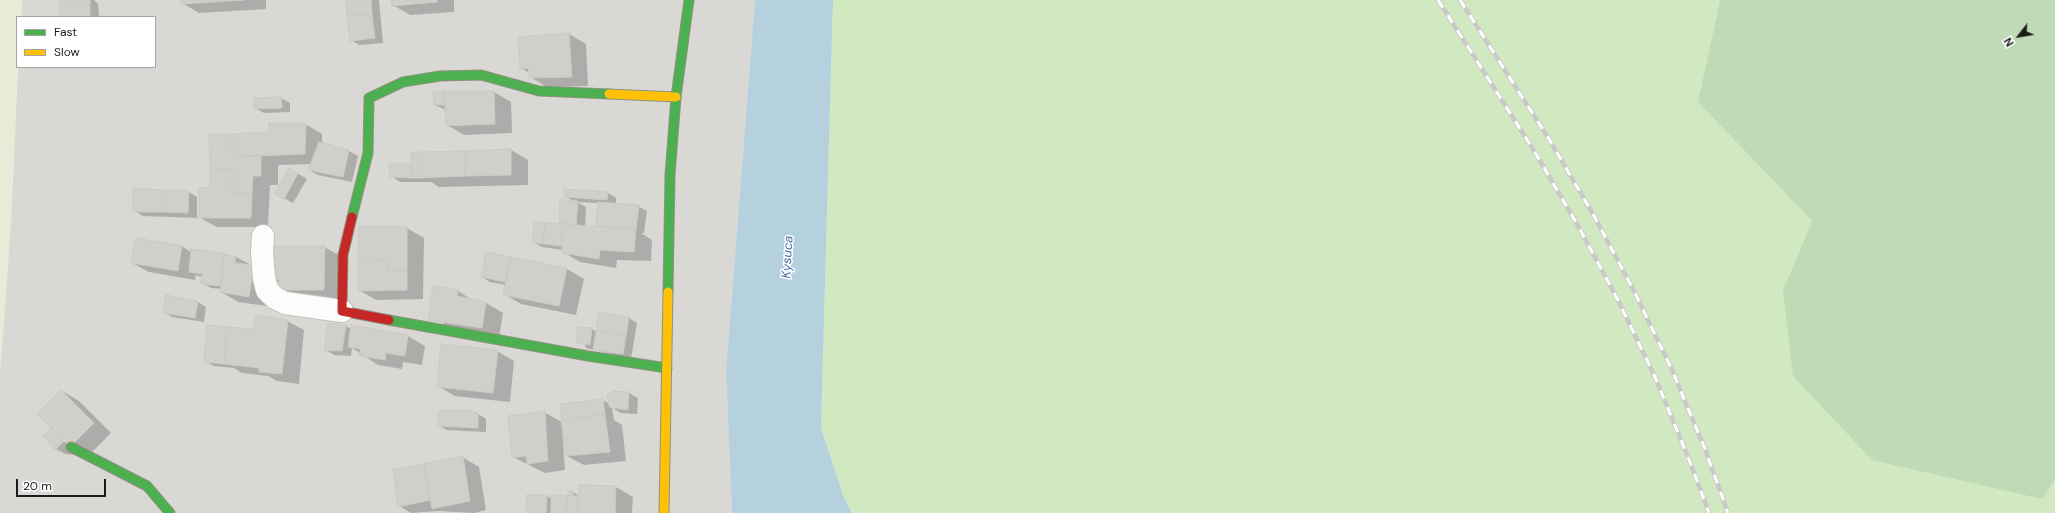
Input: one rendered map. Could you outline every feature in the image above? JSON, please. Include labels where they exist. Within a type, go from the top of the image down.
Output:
[{"type":"street","points":[[664,513],[670,175],[676,97],[689,0]]},
{"type":"street","points":[[342,311],[343,254],[368,153],[369,98],[403,82],[440,76],[482,75],[539,91],[676,97]]},
{"type":"street","points":[[263,236],[262,253],[264,278],[267,290],[275,298],[285,303],[342,311],[588,356],[667,368]]},
{"type":"street","points":[[71,447],[147,486],[170,513]]},
{"type":"shaded area","points":[[22,0],[755,0],[726,371],[732,513],[0,513],[0,374],[11,221],[18,68],[156,68],[156,16],[21,16]]},
{"type":"green space","points":[[0,0],[22,0],[21,16],[16,16],[16,68],[18,68],[11,221],[0,374]]},
{"type":"green space","points":[[833,0],[1720,0],[1698,102],[1812,221],[1783,290],[2042,499],[2055,480],[2055,513],[852,513],[843,495],[821,428]]},
{"type":"green space","points":[[1720,0],[2055,0],[2055,480],[2042,499],[1872,460],[1793,376],[1783,290],[1812,221],[1698,102]]},
{"type":"water","name":"Kysuca","points":[[755,0],[833,0],[821,428],[843,495],[852,513],[732,513],[726,371]]},
{"type":"building","points":[[59,0],[90,0],[90,16],[60,16]]},
{"type":"building","points":[[181,0],[245,0],[181,4]]},
{"type":"building","points":[[346,0],[371,0],[372,14],[347,16]]},
{"type":"building","points":[[391,0],[437,0],[437,2],[392,6]]},
{"type":"building","points":[[372,14],[375,38],[350,41],[347,16]]},
{"type":"building","points":[[569,33],[572,77],[529,78],[528,68],[520,69],[518,37]]},
{"type":"building","points":[[444,91],[445,105],[434,105],[433,92]]},
{"type":"building","points":[[444,91],[494,91],[495,124],[446,126]]},
{"type":"building","points":[[281,97],[282,108],[254,109],[254,98]]},
{"type":"building","points":[[269,123],[306,123],[305,154],[232,157],[232,134],[268,132]]},
{"type":"building","points":[[209,134],[232,134],[232,157],[261,155],[261,176],[253,176],[252,194],[232,193],[232,169],[210,169]]},
{"type":"building","points":[[319,142],[349,150],[343,177],[308,170]]},
{"type":"building","points":[[511,149],[511,175],[465,176],[466,151]]},
{"type":"building","points":[[466,151],[465,176],[421,178],[421,152]]},
{"type":"building","points":[[411,152],[421,152],[421,178],[411,178]]},
{"type":"building","points":[[389,164],[411,164],[411,178],[390,177]]},
{"type":"building","points":[[289,168],[298,173],[284,199],[274,194]]},
{"type":"building","points":[[210,169],[232,169],[232,193],[252,194],[251,218],[199,218],[199,188],[210,187]]},
{"type":"building","points":[[133,188],[162,190],[162,212],[133,212]]},
{"type":"building","points":[[564,189],[608,192],[607,200],[564,197]]},
{"type":"building","points":[[162,190],[189,191],[188,213],[162,212]]},
{"type":"building","points":[[560,199],[578,201],[576,225],[559,223]]},
{"type":"building","points":[[598,202],[639,205],[636,229],[596,226]]},
{"type":"building","points":[[534,222],[545,223],[543,244],[532,243]]},
{"type":"building","points":[[545,223],[562,224],[561,246],[543,244]]},
{"type":"building","points":[[562,224],[636,229],[634,252],[600,250],[599,259],[562,253]]},
{"type":"building","points":[[359,226],[407,227],[407,271],[388,270],[389,260],[358,259]]},
{"type":"building","points":[[136,238],[182,246],[178,271],[131,263]]},
{"type":"building","points":[[271,246],[325,246],[324,290],[279,290],[279,279],[271,279]]},
{"type":"building","points":[[191,249],[224,253],[221,286],[201,284],[202,274],[189,272]]},
{"type":"building","points":[[486,252],[511,257],[505,282],[481,277]]},
{"type":"building","points":[[224,255],[236,256],[235,263],[254,265],[249,297],[220,292]]},
{"type":"building","points":[[511,257],[567,268],[559,306],[503,295]]},
{"type":"building","points":[[358,259],[389,260],[388,270],[407,271],[407,290],[358,291]]},
{"type":"building","points":[[433,285],[458,290],[457,296],[486,302],[482,328],[428,320]]},
{"type":"building","points":[[166,295],[198,301],[195,318],[163,313]]},
{"type":"building","points":[[599,312],[629,317],[626,336],[596,331]]},
{"type":"building","points":[[256,315],[288,320],[282,374],[259,372],[259,368],[224,364],[227,327],[254,329]]},
{"type":"building","points":[[328,323],[346,325],[342,351],[324,350]]},
{"type":"building","points":[[207,325],[227,327],[224,364],[204,362]]},
{"type":"building","points":[[351,325],[408,335],[405,356],[386,353],[385,360],[360,356],[360,349],[348,347]]},
{"type":"building","points":[[578,327],[592,328],[590,345],[576,343]]},
{"type":"building","points":[[596,331],[626,336],[623,354],[593,350]]},
{"type":"building","points":[[441,344],[498,350],[493,393],[437,387]]},
{"type":"building","points":[[61,390],[94,423],[70,447],[37,414]]},
{"type":"building","points":[[613,391],[629,392],[628,410],[611,408],[609,406],[607,396]]},
{"type":"building","points":[[603,399],[605,414],[561,420],[560,404]]},
{"type":"building","points":[[467,410],[478,413],[478,428],[437,426],[439,411]]},
{"type":"building","points":[[545,411],[548,461],[527,464],[526,456],[512,458],[508,416]]},
{"type":"building","points":[[605,414],[610,452],[566,456],[561,420]]},
{"type":"building","points":[[51,428],[64,441],[55,450],[43,436]]},
{"type":"building","points":[[463,456],[470,501],[432,509],[424,464]]},
{"type":"building","points":[[424,464],[430,500],[398,507],[393,469]]},
{"type":"building","points":[[579,485],[616,486],[615,513],[578,513]]},
{"type":"building","points":[[568,491],[573,491],[573,496],[578,496],[578,513],[566,513]]},
{"type":"building","points":[[527,495],[547,495],[546,513],[526,513]]},
{"type":"building","points":[[551,495],[567,496],[566,513],[551,513]]},
{"type":"railway","points":[[1438,0],[1533,149],[1577,224],[1618,300],[1655,377],[1709,513]]},
{"type":"railway","points":[[1460,0],[1549,139],[1593,214],[1634,291],[1672,370],[1705,449],[1728,513]]},
{"type":"traffic: fast","points":[[668,292],[670,175],[676,97],[689,0]]},
{"type":"traffic: fast","points":[[352,217],[368,153],[369,98],[403,82],[440,76],[481,75],[539,91],[609,94]]},
{"type":"traffic: fast","points":[[389,320],[588,356],[667,368]]},
{"type":"traffic: fast","points":[[71,447],[147,486],[170,513]]},
{"type":"traffic: slow","points":[[609,94],[676,97]]},
{"type":"traffic: slow","points":[[664,513],[668,292]]},
{"type":"traffic: jam","points":[[352,217],[343,255],[342,311],[389,320]]}]
